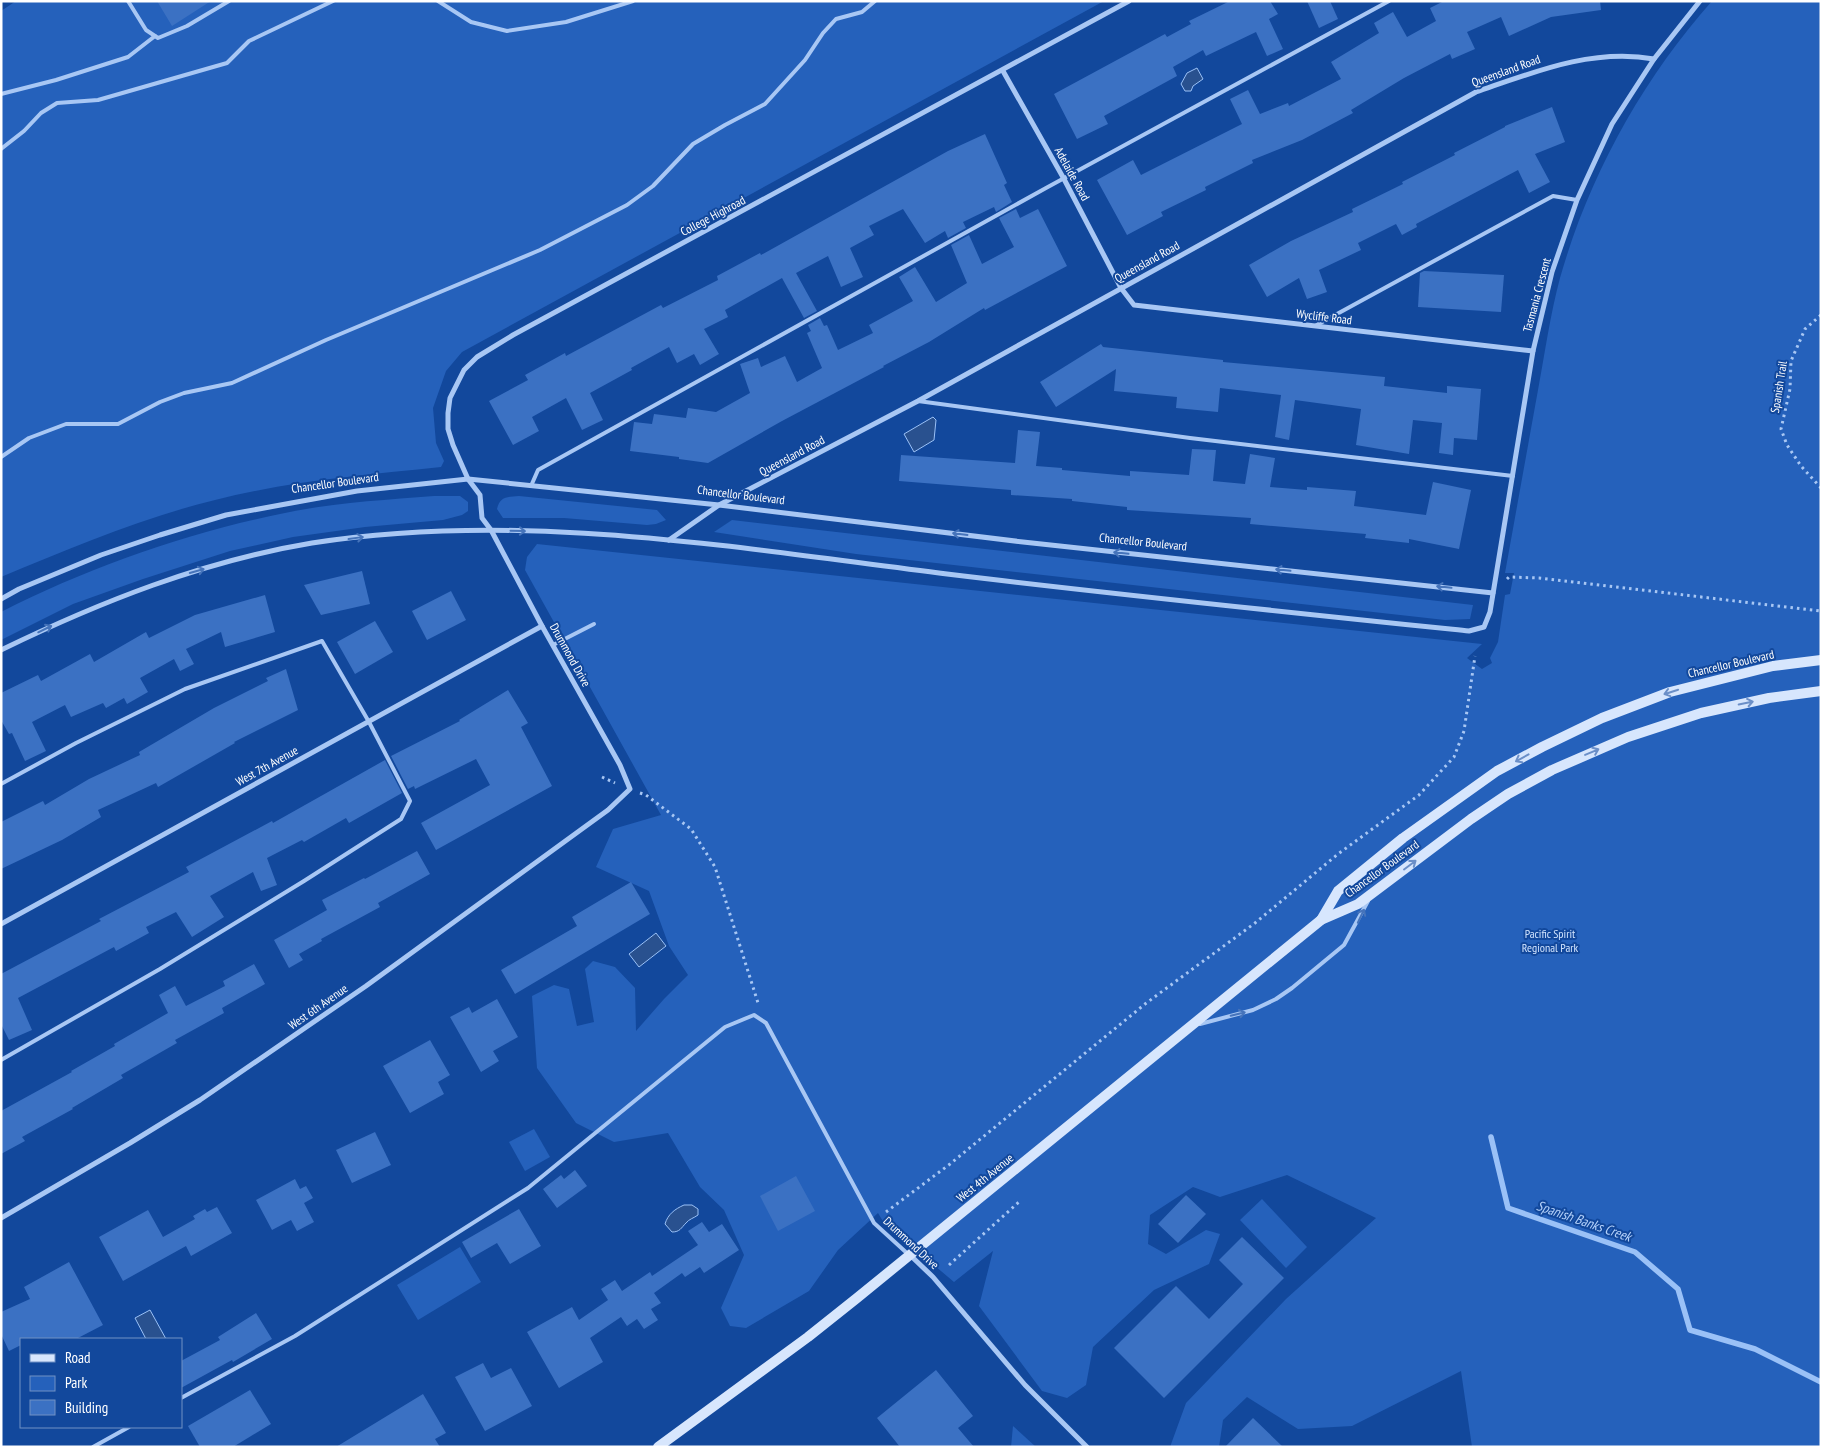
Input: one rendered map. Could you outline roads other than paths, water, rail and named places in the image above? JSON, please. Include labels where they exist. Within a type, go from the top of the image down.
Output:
[{"type":"main road","name":"Chancellor Boulevard","points":[[1321,920],[1338,891],[1396,843],[1497,771],[1542,747],[1602,718],[1670,692],[1773,666],[1821,660]]},
{"type":"main road","name":"Chancellor Boulevard","points":[[1321,920],[1358,904],[1478,814],[1508,794],[1552,770],[1628,737],[1700,713],[1769,698],[1821,691]]},
{"type":"main road","name":"West 4th Avenue","points":[[658,1447],[808,1337],[1321,920]]},
{"type":"street","name":"College Highroad","points":[[491,530],[482,518],[480,496],[468,479],[448,429],[450,398],[464,370],[477,357],[522,330],[1129,1]]},
{"type":"street","name":"Tasmania Crescent","points":[[669,540],[1068,589],[1469,631],[1484,627],[1490,612],[1533,351],[1552,272],[1577,200],[1612,124],[1654,59],[1700,1]]},
{"type":"street","name":"Queensland Road","points":[[669,540],[719,505],[918,401],[1476,92],[1554,65],[1607,56],[1633,55],[1654,59]]},
{"type":"street","name":"Adelaide Road","points":[[1003,70],[1064,179],[1121,288]]},
{"type":"street","name":"Wycliffe Road","points":[[1121,288],[1134,305],[1533,351]]},
{"type":"street","name":"Chancellor Boulevard","points":[[1,599],[19,589],[101,555],[226,515],[357,491],[468,479],[719,505],[1023,542],[1493,593]]},
{"type":"street","points":[[1,650],[58,622],[182,575],[244,558],[309,544],[382,534],[455,530],[580,532],[669,540]]},
{"type":"street","name":"Drummond Drive","points":[[491,530],[620,765],[630,789]]},
{"type":"street","name":"West 7th Avenue","points":[[1,924],[542,626]]},
{"type":"street","name":"West 6th Avenue","points":[[1,1218],[176,1114],[318,1019],[608,810],[630,789]]},
{"type":"street","name":"Drummond Drive","points":[[910,1255],[933,1277],[1025,1385],[1087,1447]]},
{"type":"lane","points":[[128,1],[146,30],[158,38],[187,26],[229,1]]},
{"type":"lane","points":[[1,149],[24,131],[41,114],[58,103],[98,100],[227,63],[249,41],[333,1]]},
{"type":"lane","points":[[438,1],[471,22],[507,32],[566,22],[633,1]]},
{"type":"lane","points":[[1,457],[29,438],[66,424],[118,424],[160,402],[184,393],[232,383],[326,340],[540,250],[566,237],[627,205],[653,186],[693,144],[725,124],[765,104],[805,60],[823,33],[836,19],[862,12],[875,1]]},
{"type":"lane","points":[[531,486],[538,470],[1389,1]]},
{"type":"lane","points":[[1,94],[56,80],[128,57],[155,36]]},
{"type":"lane","points":[[1314,326],[1552,196],[1577,200]]},
{"type":"lane","points":[[918,401],[1190,438],[1513,476]]},
{"type":"lane","points":[[553,645],[594,624]]},
{"type":"lane","points":[[1,784],[76,743],[186,689],[322,641],[369,722],[410,801],[401,820],[168,964],[1,1060]]},
{"type":"lane","points":[[1190,1026],[1253,1010],[1276,999],[1292,988],[1344,945],[1371,894]]},
{"type":"lane","name":"Drummond Drive","points":[[182,1397],[295,1336],[528,1188],[725,1028],[754,1015],[766,1023],[874,1223],[910,1255]]},
{"type":"lane","points":[[93,1447],[127,1428]]},
{"type":"waterway","name":"Spanish Banks Creek","points":[[1491,1137],[1508,1208],[1635,1252],[1678,1289],[1690,1330],[1755,1349],[1821,1382]]},
{"type":"park label","name":"Pacific Spirit Regional Park","points":[[1550,941]]}]
